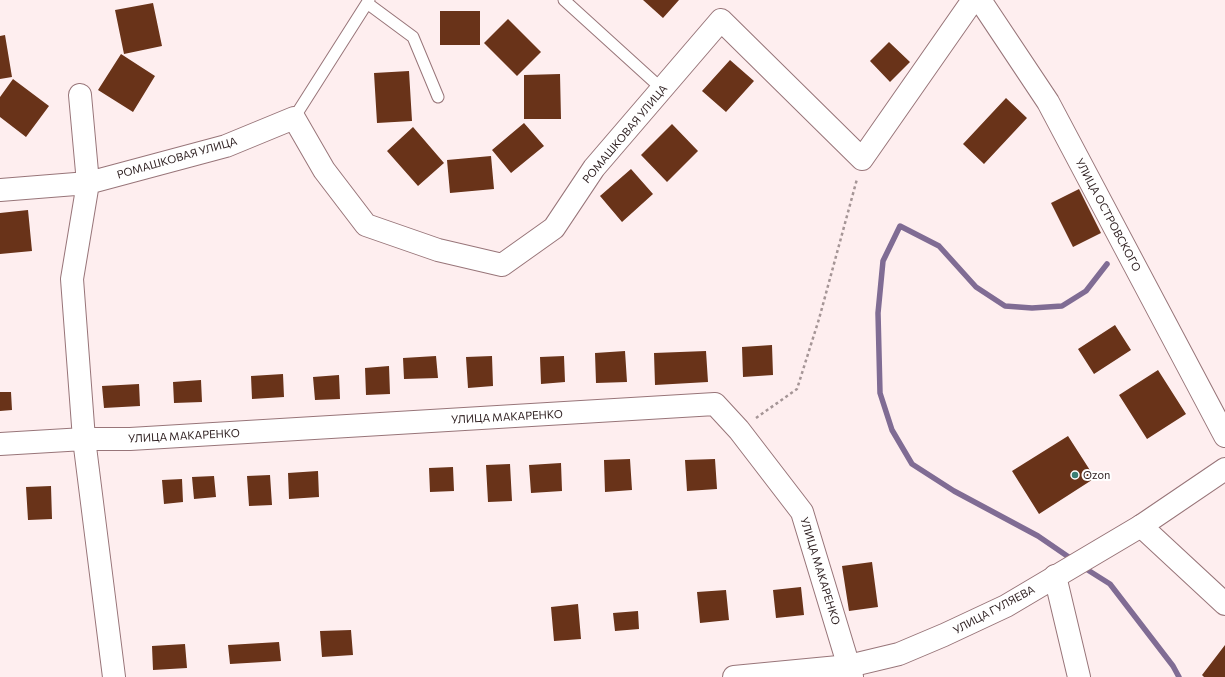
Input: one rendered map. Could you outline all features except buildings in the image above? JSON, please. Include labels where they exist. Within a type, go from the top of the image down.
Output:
[{"type":"street","points":[[862,159],[973,0]]},
{"type":"street","name":"УЛИЦА ОСТРОВСКОГО","points":[[980,0],[1048,102],[1225,436]]},
{"type":"street","name":"РОМАШКОВАЯ УЛИЦА","points":[[0,190],[88,183],[226,146],[294,118],[324,170],[366,225],[438,250],[502,265],[554,228],[594,168],[721,20],[862,159]]},
{"type":"street","points":[[80,95],[88,183],[72,279],[84,439],[114,677]]},
{"type":"street","name":"УЛИЦА МАКАРЕНКО","points":[[0,444],[84,439],[130,439],[715,404],[739,430],[802,512],[851,672]]},
{"type":"street","name":"УЛИЦА ГУЛЯЕВА","points":[[734,677],[851,672],[944,635],[1006,606],[1141,526],[1225,469]]},
{"type":"street","points":[[1141,526],[1225,604]]},
{"type":"street","points":[[1055,576],[1079,677]]},
{"type":"lane","points":[[564,0],[662,89]]},
{"type":"lane","points":[[294,118],[368,1],[413,37],[438,97]]},
{"type":"path","points":[[739,430],[797,388],[819,319],[862,159]]},
{"type":"waterway","points":[[1073,560],[1038,536],[954,491],[912,464],[892,430],[880,393],[878,313],[883,261],[900,226],[939,246],[976,287],[1005,306],[1032,308],[1062,306],[1086,291],[1107,264]]},
{"type":"waterway","points":[[1083,567],[1110,584],[1173,666],[1179,677]]},
{"type":"place","name":"Ozon","points":[[1075,475]]}]
